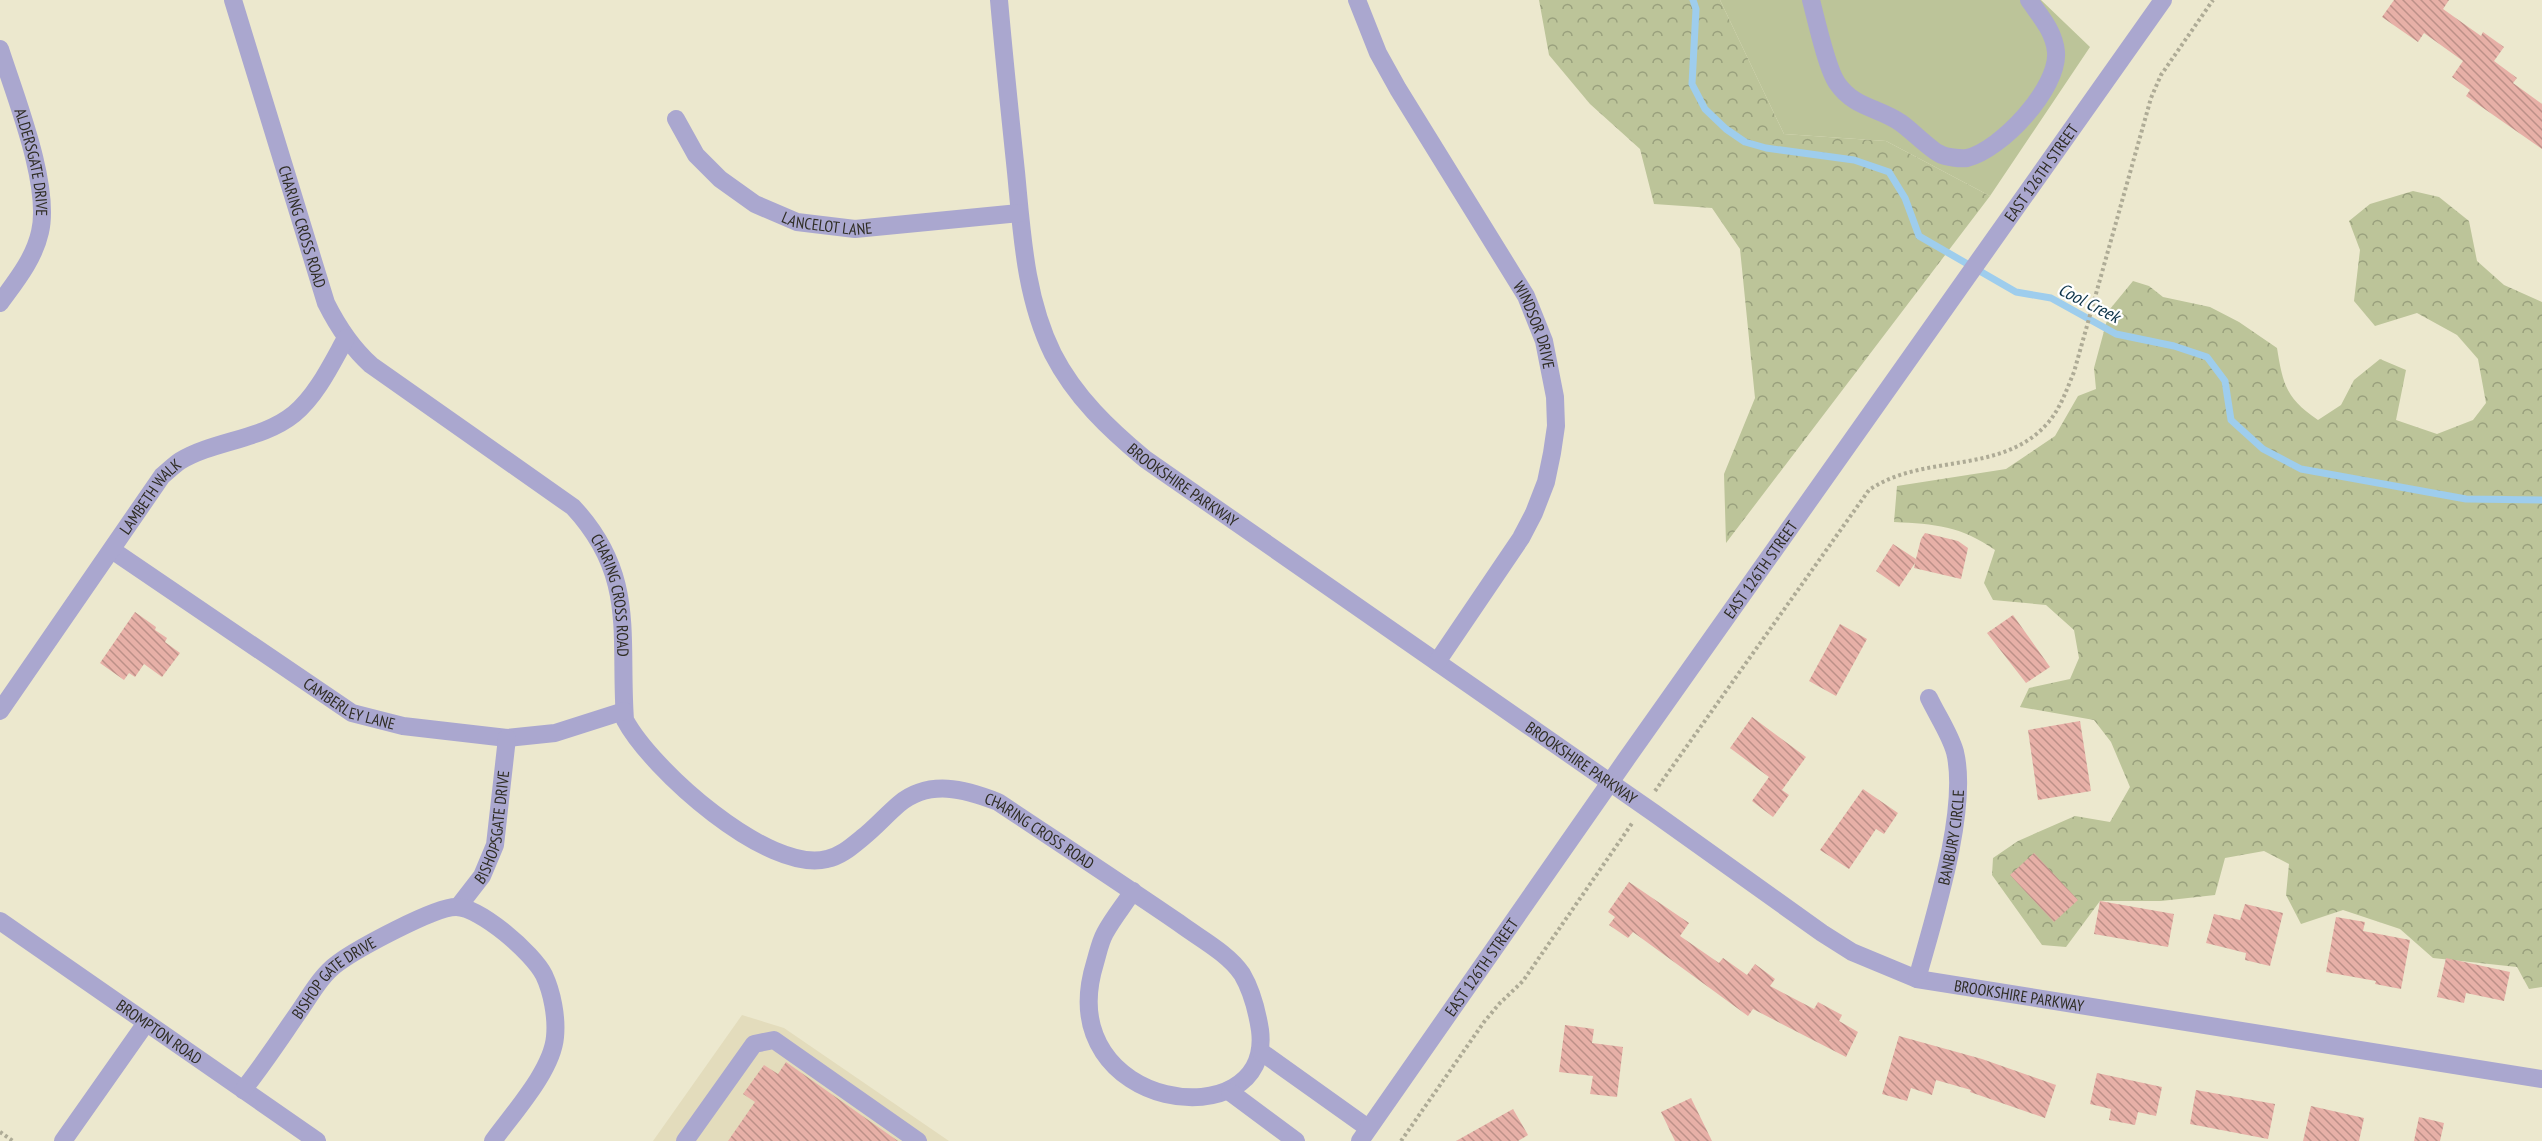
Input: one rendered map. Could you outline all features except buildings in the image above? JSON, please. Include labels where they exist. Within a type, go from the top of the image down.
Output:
[{"type":"street","name":"CHARING CROSS ROAD","points":[[233,0],[326,303],[356,352],[371,365],[573,507],[593,528],[616,579],[623,616],[625,720],[630,731],[661,767],[699,804],[750,838],[785,855],[806,862],[827,859],[844,852],[900,803],[922,791],[946,788],[973,792],[998,802],[1133,891],[1220,953],[1241,973],[1253,996],[1259,1023],[1260,1051],[1258,1063],[1251,1076],[1230,1092],[1216,1098],[1191,1100],[1163,1098],[1130,1081],[1106,1060],[1093,1030],[1088,1004],[1091,978],[1104,934],[1133,891]]},
{"type":"street","name":"BROOKSHIRE PARKWAY","points":[[999,0],[1024,259],[1039,319],[1054,354],[1073,386],[1097,416],[1145,459],[1845,948],[1881,966],[1917,979],[2542,1079]]},
{"type":"street","name":"WINDSOR DRIVE","points":[[1358,0],[1374,44],[1398,89],[1526,296],[1544,341],[1555,397],[1556,426],[1552,453],[1546,482],[1534,513],[1521,538],[1437,662]]},
{"type":"street","points":[[1811,0],[1836,82],[1855,103],[1898,121],[1940,154],[1966,158],[1992,145],[2022,119],[2040,99],[2054,71],[2056,51],[2049,28],[2029,0]]},
{"type":"street","name":"EAST 126TH STREET","points":[[1364,1135],[1609,783],[2163,0]]},
{"type":"street","name":"ALDERSGATE DRIVE","points":[[0,49],[36,164],[44,208],[40,233],[30,261],[0,303]]},
{"type":"street","name":"LANCELOT LANE","points":[[676,119],[696,155],[720,179],[755,204],[797,222],[855,230],[1019,213]]},
{"type":"street","name":"LAMBETH WALK","points":[[0,711],[162,476],[180,462],[197,453],[263,431],[297,412],[333,362],[346,338]]},
{"type":"street","name":"CAMBERLEY LANE","points":[[112,550],[352,713],[403,726],[507,738],[555,733],[624,711]]},
{"type":"street","name":"BANBURY CIRCLE","points":[[1917,979],[1952,842],[1958,794],[1955,752],[1929,698]]},
{"type":"street","name":"BISHOPSGATE DRIVE","points":[[458,907],[482,876],[495,845],[507,738]]},
{"type":"street","points":[[458,907],[477,914],[528,954],[543,974],[554,1008],[555,1038],[544,1068],[493,1141]]},
{"type":"street","name":"BISHOP GATE DRIVE","points":[[243,1090],[320,980],[336,963],[443,908],[458,907]]},
{"type":"street","name":"BROMPTON ROAD","points":[[0,921],[317,1141]]},
{"type":"street","points":[[63,1141],[146,1023]]},
{"type":"street","points":[[685,1141],[754,1044],[774,1040],[918,1141]]},
{"type":"street","points":[[1260,1051],[1364,1135]]},
{"type":"street","points":[[1230,1092],[1296,1141]]},
{"type":"path","points":[[1401,1141],[1484,1022],[1523,981],[1644,806],[1869,490],[1895,475],[1997,455],[2026,443],[2047,424],[2061,404],[2074,372],[2151,98],[2161,75],[2213,0]]},
{"type":"path","points":[[0,1132],[13,1141]]},
{"type":"shaded area","points":[[742,1015],[784,1028],[949,1141],[653,1141]]},
{"type":"green space","points":[[1539,0],[1720,0],[1784,134],[1886,141],[1990,196],[1726,543],[1724,474],[1755,398],[1740,249],[1712,208],[1654,204],[1640,149],[1590,104],[1549,55]]},
{"type":"green space","points":[[1720,0],[2041,0],[2090,47],[1990,196],[1886,141],[1784,134]]},
{"type":"green space","points":[[2413,191],[2439,197],[2469,221],[2477,261],[2504,285],[2542,302],[2542,987],[2529,989],[2517,967],[2433,958],[2400,929],[2343,910],[2301,924],[2286,895],[2289,864],[2264,851],[2225,858],[2215,895],[2161,901],[2100,901],[2066,947],[2042,945],[1992,875],[1993,858],[2018,841],[2075,816],[2110,822],[2130,787],[2111,742],[2094,720],[2020,707],[2029,688],[2070,679],[2079,658],[2074,630],[2046,605],[1993,600],[1984,583],[1995,550],[1983,542],[1947,528],[1894,522],[1897,486],[2006,469],[2055,436],[2078,396],[2096,389],[2094,368],[2110,309],[2133,281],[2149,286],[2163,297],[2210,307],[2239,322],[2277,348],[2281,372],[2288,390],[2299,405],[2318,420],[2341,405],[2354,380],[2380,359],[2406,370],[2396,420],[2437,434],[2473,420],[2486,403],[2478,359],[2457,335],[2417,313],[2375,326],[2354,301],[2360,250],[2349,221],[2370,204]]},
{"type":"waterway","name":"Cool Creek","points":[[1693,0],[1696,9],[1692,84],[1705,109],[1726,129],[1745,142],[1766,148],[1854,160],[1889,172],[1905,198],[1919,236],[2016,292],[2051,298],[2116,334],[2174,346],[2207,357],[2225,381],[2231,420],[2263,449],[2301,469],[2466,499],[2542,500]]}]
